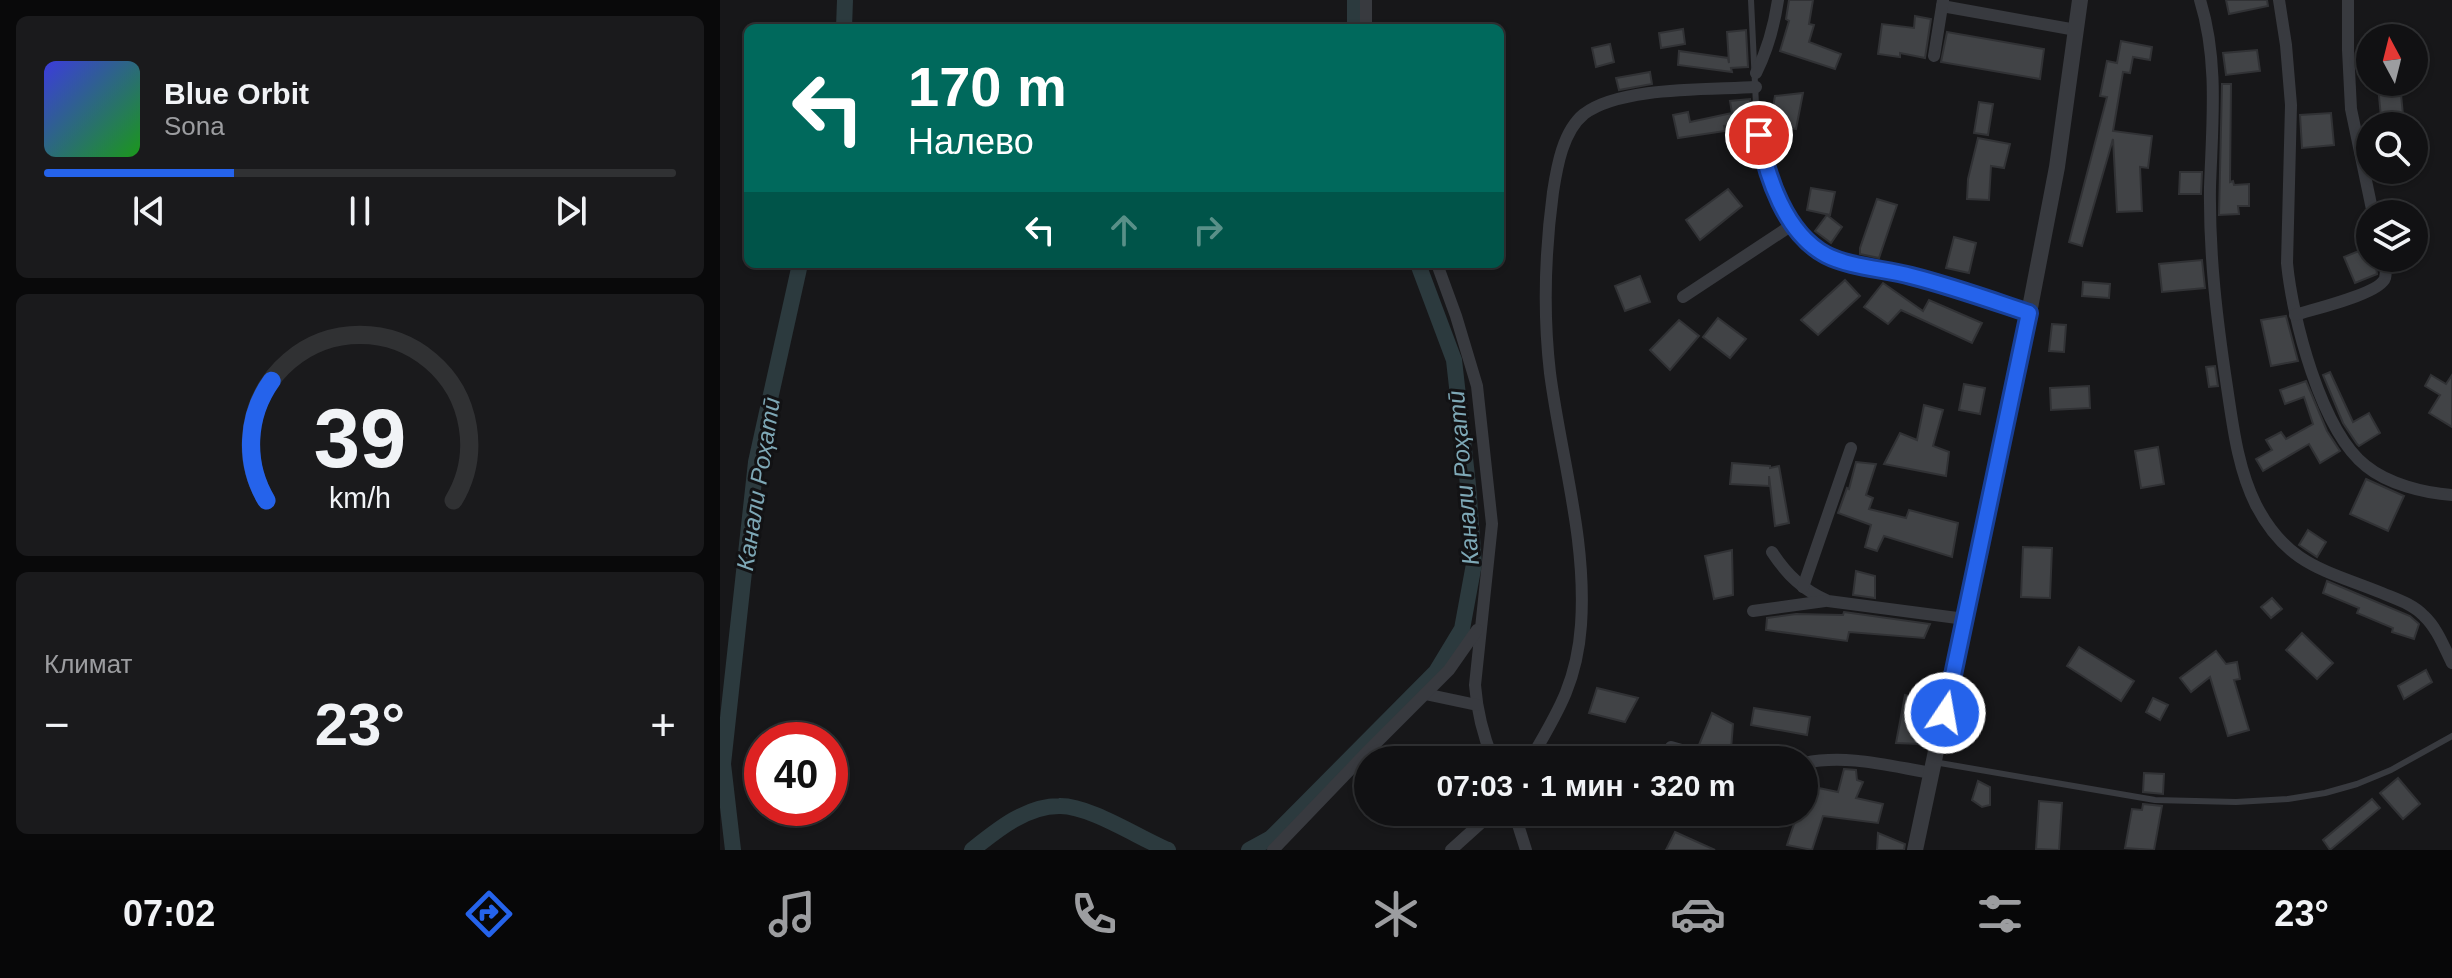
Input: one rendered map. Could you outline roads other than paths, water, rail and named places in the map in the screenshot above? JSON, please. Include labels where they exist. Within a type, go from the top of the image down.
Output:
[{"type":"street","points":[[1366,0],[1366,24]]},
{"type":"street","points":[[1756,73],[1773,29],[1778,0]]},
{"type":"street","points":[[1915,850],[2029,313],[2057,167],[2080,0]]},
{"type":"street","points":[[2200,0],[2212,56],[2210,192],[2215,303],[2235,439],[2246,482],[2268,525],[2295,556],[2409,605],[2423,614],[2452,663]]},
{"type":"street","points":[[2279,0],[2291,105],[2287,263],[2295,315],[2307,355],[2333,422],[2351,451],[2367,467],[2397,482],[2433,493],[2452,495]]},
{"type":"street","points":[[2348,0],[2351,109],[2370,200]]},
{"type":"street","points":[[1934,56],[1942,3],[2076,30]]},
{"type":"street","points":[[1538,746],[1568,692],[1577,662],[1581,623],[1580,543],[1550,372],[1545,296],[1548,230],[1556,174],[1565,143],[1582,116],[1607,102],[1669,92],[1756,87]]},
{"type":"street","points":[[1683,297],[1792,225]]},
{"type":"street","points":[[1438,268],[1472,366],[1479,401],[1492,524],[1475,670],[1477,705],[1488,746]]},
{"type":"street","points":[[2295,315],[2363,294],[2385,278],[2385,272]]},
{"type":"street","points":[[1803,587],[1851,448]]},
{"type":"street","points":[[1772,552],[1792,579],[1828,601]]},
{"type":"street","points":[[1753,611],[1828,601],[1965,619]]},
{"type":"street","points":[[1273,850],[1449,670],[1480,626]]},
{"type":"street","points":[[1425,694],[1477,705]]},
{"type":"street","points":[[1818,761],[1933,768]]},
{"type":"street","points":[[1451,850],[1478,826]]},
{"type":"street","points":[[1518,826],[1526,850]]},
{"type":"lane","points":[[1751,0],[1759,135],[1764,162],[1792,225],[1802,237],[1828,257],[1934,282],[2029,313]]},
{"type":"lane","points":[[1933,768],[2155,800],[2288,799],[2357,784],[2391,770],[2452,736]]},
{"type":"waterway","name":"Канали Роҳатӣ","points":[[844,24],[845,0]]},
{"type":"waterway","name":"Канали Роҳатӣ","points":[[1355,0],[1355,24]]},
{"type":"waterway","name":"Канали Роҳатӣ","points":[[733,850],[723,764],[756,462],[799,268]]},
{"type":"waterway","name":"Канали Роҳатӣ","points":[[1249,850],[1271,838],[1436,672],[1462,629],[1474,564],[1454,360],[1420,268]]},
{"type":"waterway","name":"Канали Роҳатӣ","points":[[972,850],[1024,815],[1059,806],[1099,816],[1168,850]]}]
